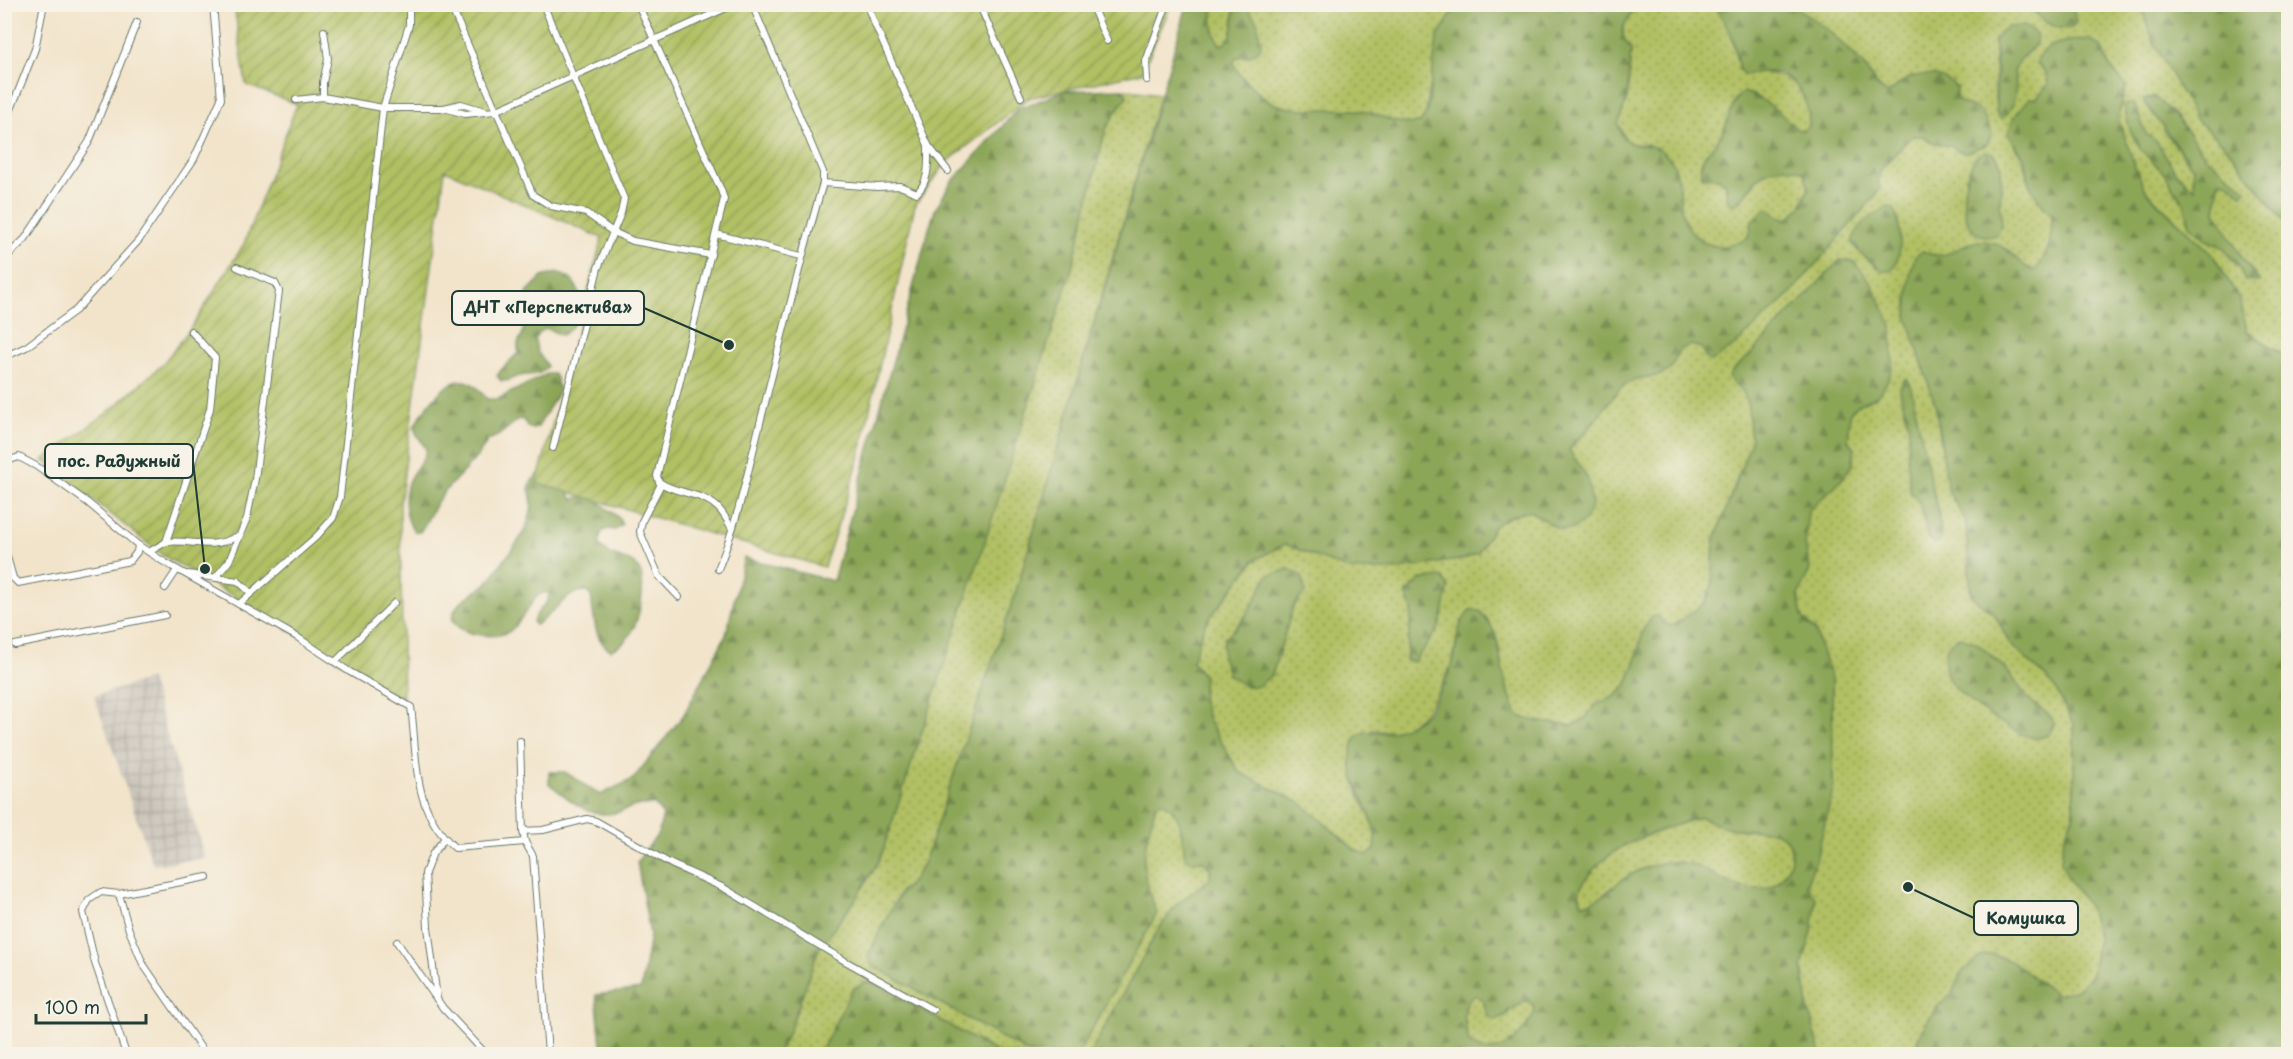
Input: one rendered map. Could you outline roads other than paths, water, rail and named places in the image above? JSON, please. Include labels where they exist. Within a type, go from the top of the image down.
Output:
[{"type":"street","points":[[4,119],[10,112],[35,49],[44,4]]},
{"type":"street","points":[[4,357],[26,347],[76,310],[139,240],[194,159],[221,99],[213,4]]},
{"type":"street","points":[[239,604],[316,537],[333,518],[340,497],[383,108],[409,25],[409,4]]},
{"type":"street","points":[[450,4],[533,195],[551,206],[586,213],[613,232],[633,241],[711,255]]},
{"type":"street","points":[[543,4],[624,199],[624,206],[598,268],[553,448]]},
{"type":"street","points":[[638,4],[722,190],[724,200],[657,476],[661,484],[706,499],[718,507],[731,527]]},
{"type":"street","points":[[296,100],[323,97],[383,108],[444,108],[465,114],[495,111],[735,4]]},
{"type":"street","points":[[718,569],[725,553],[743,490],[801,256],[823,183],[823,172],[752,4]]},
{"type":"street","points":[[866,4],[928,145],[948,171]]},
{"type":"street","points":[[979,4],[1021,98]]},
{"type":"street","points":[[1091,4],[1107,41]]},
{"type":"street","points":[[1147,80],[1146,61],[1167,4]]},
{"type":"street","points":[[4,260],[25,239],[89,142],[137,22]]},
{"type":"street","points":[[323,97],[323,81],[328,59],[324,31]]},
{"type":"street","points":[[823,183],[877,187],[900,186],[917,194],[928,176],[928,145]]},
{"type":"street","points":[[716,234],[801,256]]},
{"type":"street","points":[[216,578],[229,561],[247,518],[255,479],[279,291],[275,283],[237,267]]},
{"type":"street","points":[[166,542],[210,409],[215,358],[191,331]]},
{"type":"street","points":[[4,462],[19,457],[36,466],[87,502],[138,544],[177,570],[297,637],[411,707],[417,781],[432,823],[455,848],[525,842]]},
{"type":"street","points":[[661,484],[642,521],[640,532],[659,576],[679,597]]},
{"type":"street","points":[[149,552],[166,542],[215,545],[238,536]]},
{"type":"street","points":[[4,546],[13,578],[18,584],[130,561],[137,552],[138,544]]},
{"type":"street","points":[[165,588],[177,570]]},
{"type":"street","points":[[185,573],[238,581],[251,593]]},
{"type":"street","points":[[335,662],[394,603]]},
{"type":"street","points":[[15,645],[165,615]]},
{"type":"street","points":[[520,741],[523,831],[525,842],[533,856],[548,1054]]},
{"type":"street","points":[[523,831],[543,830],[587,819],[596,820],[671,864],[724,888],[845,961],[933,1010]]},
{"type":"street","points":[[437,999],[428,927],[425,873],[433,854],[445,838]]},
{"type":"street","points":[[126,1054],[94,963],[83,912],[89,900],[101,892],[119,894],[207,877]]},
{"type":"street","points":[[119,894],[142,964],[205,1054]]},
{"type":"street","points":[[397,942],[437,999],[486,1054]]},
{"type":"place","name":"ДНТ «Перспектива»","points":[[729,345]]},
{"type":"place","name":"пос. Радужный","points":[[205,569]]},
{"type":"place","name":"Комушка","points":[[1908,887]]}]
